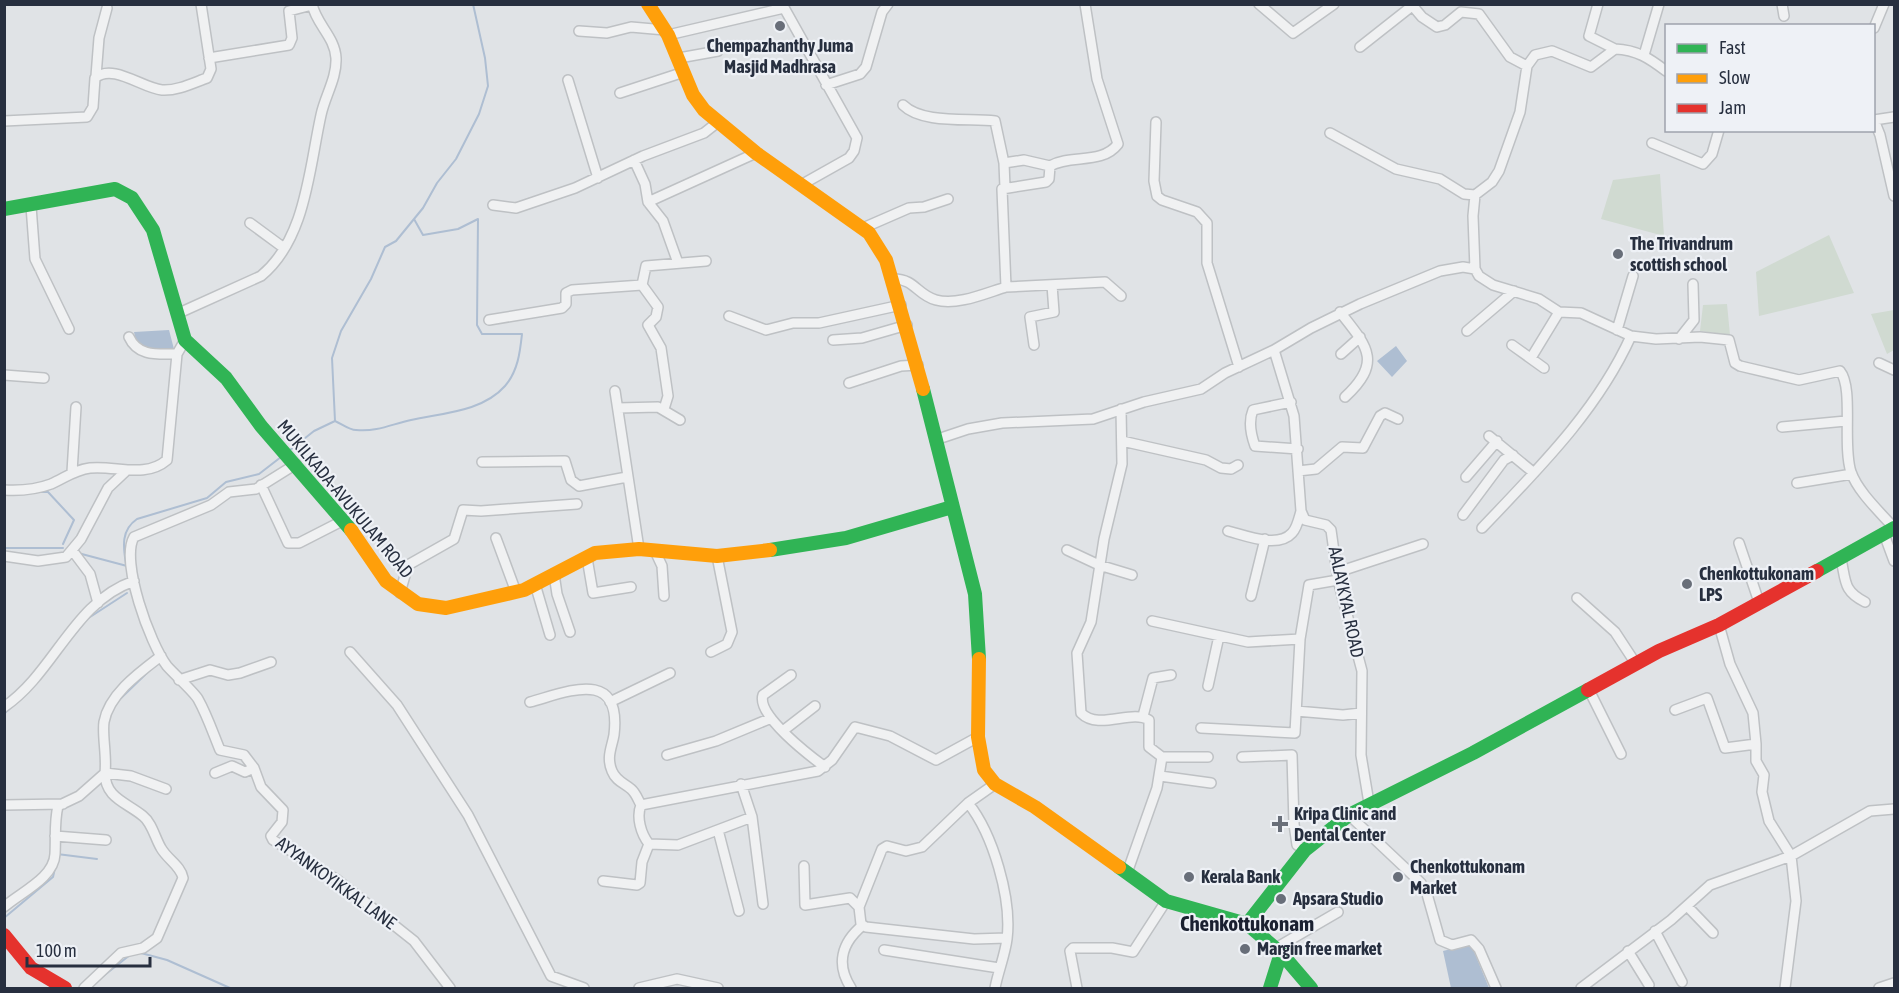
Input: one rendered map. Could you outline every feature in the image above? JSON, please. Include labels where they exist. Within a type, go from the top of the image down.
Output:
[{"type":"main road","points":[[648,4],[679,58],[693,95],[718,122],[756,153],[863,228],[881,249],[894,279],[918,365],[975,594],[980,682],[978,737],[984,770],[995,784],[1035,807],[1166,901],[1247,924],[1278,951],[1311,988]]},
{"type":"main road","points":[[4,209],[31,206],[115,189],[126,194],[142,211],[153,230],[191,344]]},
{"type":"main road","name":"MUKILKADA-AVUKULAM ROAD","points":[[191,344],[226,378],[261,426],[344,520],[386,581],[418,604],[446,608],[516,592],[606,551],[639,549],[717,556],[823,543],[952,507]]},
{"type":"main road","points":[[1247,924],[1305,850],[1349,815],[1369,803],[1437,772],[1636,664],[1719,625],[1891,530]]},
{"type":"main road","points":[[4,935],[31,969],[65,988]]},
{"type":"main road","points":[[1270,988],[1278,951]]},
{"type":"street","points":[[96,76],[107,73],[158,89],[173,90],[207,78],[211,74],[201,4]]},
{"type":"street","points":[[1004,163],[1024,160],[1050,166],[1058,162],[1102,157],[1113,152],[1118,144],[1097,80],[1085,4]]},
{"type":"street","points":[[1259,4],[1293,33],[1334,4]]},
{"type":"street","points":[[1598,4],[1589,36],[1615,49],[1644,55],[1665,70]]},
{"type":"street","points":[[1644,55],[1659,4]]},
{"type":"street","points":[[1782,4],[1784,16]]},
{"type":"street","points":[[1875,26],[1884,4]]},
{"type":"street","points":[[179,313],[261,276],[270,268],[284,248],[308,184],[321,113],[334,79],[336,59],[331,38],[312,5],[289,11],[292,38],[289,45],[209,58]]},
{"type":"street","points":[[826,85],[860,74],[866,68],[882,12],[888,5]]},
{"type":"street","points":[[1360,47],[1411,5],[1422,17],[1437,27],[1466,8],[1479,14],[1510,57],[1527,66]]},
{"type":"street","points":[[579,31],[607,33],[631,27],[666,33],[783,6],[857,138],[854,151],[849,158],[801,185]]},
{"type":"street","points":[[4,121],[87,117],[93,107],[99,38],[107,8]]},
{"type":"street","points":[[1330,133],[1396,170],[1440,179],[1464,194],[1475,195],[1492,182],[1499,171],[1520,112],[1527,66],[1535,55],[1552,51],[1592,67],[1615,49]]},
{"type":"street","points":[[679,58],[718,51]]},
{"type":"street","points":[[620,93],[684,72]]},
{"type":"street","points":[[568,80],[598,178]]},
{"type":"street","points":[[903,105],[911,113],[954,121],[994,121],[1004,163],[1005,188],[1001,193],[1006,287]]},
{"type":"street","points":[[1875,120],[1894,117]]},
{"type":"street","points":[[493,205],[516,208],[598,178],[634,160],[704,133],[718,122]]},
{"type":"street","points":[[1156,122],[1154,189],[1162,200],[1197,212],[1207,223],[1207,263],[1239,367]]},
{"type":"street","points":[[1875,123],[1888,164],[1894,196]]},
{"type":"street","points":[[1652,142],[1703,164],[1712,154],[1718,132]]},
{"type":"street","points":[[648,202],[756,153]]},
{"type":"street","points":[[634,160],[645,184],[648,202],[663,221],[678,263]]},
{"type":"street","points":[[1005,188],[1046,182],[1049,179],[1050,166]]},
{"type":"street","points":[[1475,195],[1473,216],[1475,269],[1479,276],[1493,285],[1539,299],[1559,312],[1581,312],[1631,336],[1679,339],[1700,337],[1729,340],[1735,363],[1740,366],[1799,380],[1840,371],[1847,390],[1845,421],[1847,452],[1852,474],[1891,530],[1894,561]]},
{"type":"street","points":[[863,228],[909,208],[924,207],[948,199]]},
{"type":"street","points":[[31,206],[35,259],[69,329]]},
{"type":"street","points":[[250,223],[284,248]]},
{"type":"street","points":[[664,409],[668,396],[661,348],[648,325],[656,317],[658,307],[642,285],[646,266],[706,261]]},
{"type":"street","points":[[935,440],[968,429],[1002,423],[1093,419],[1121,409],[1200,389],[1340,312],[1440,271],[1463,267],[1475,269]]},
{"type":"street","points":[[1617,330],[1633,276]]},
{"type":"street","points":[[894,279],[906,279],[934,300],[949,302],[1006,287],[1105,282],[1121,296]]},
{"type":"street","points":[[1679,339],[1694,320],[1693,284]]},
{"type":"street","points":[[489,320],[562,308],[566,304],[566,293],[572,290],[642,285]]},
{"type":"street","points":[[1034,345],[1030,317],[1054,312],[1052,285]]},
{"type":"street","points":[[1467,331],[1514,291]]},
{"type":"street","points":[[729,316],[766,330],[793,323],[819,323],[901,305]]},
{"type":"street","points":[[1340,312],[1368,349],[1368,364],[1362,380],[1345,397]]},
{"type":"street","points":[[1531,358],[1559,312]]},
{"type":"street","points":[[833,340],[862,338],[907,325]]},
{"type":"street","points":[[1482,528],[1534,473],[1592,405],[1614,372],[1631,336]]},
{"type":"street","points":[[1341,354],[1360,337]]},
{"type":"street","points":[[129,338],[133,345],[146,353],[177,354],[191,344]]},
{"type":"street","points":[[1512,345],[1544,368]]},
{"type":"street","points":[[1228,531],[1265,539],[1289,536],[1301,518],[1298,448],[1291,402],[1274,350]]},
{"type":"street","points":[[4,490],[27,491],[51,483],[72,472],[92,468],[125,472],[148,468],[167,460],[177,354]]},
{"type":"street","points":[[1879,363],[1894,370]]},
{"type":"street","points":[[849,383],[901,366],[918,365]]},
{"type":"street","points":[[4,375],[44,378]]},
{"type":"street","points":[[615,391],[639,549]]},
{"type":"street","points":[[1291,402],[1252,410],[1250,418],[1252,436],[1255,446],[1298,448]]},
{"type":"street","points":[[618,408],[652,406],[664,409],[680,420]]},
{"type":"street","points":[[72,472],[76,407]]},
{"type":"street","points":[[1121,409],[1122,464],[1100,565],[1091,622],[1077,653],[1079,708],[1084,717],[1095,719],[1143,716],[1149,720],[1149,747],[1162,757],[1208,758]]},
{"type":"street","points":[[1298,471],[1316,469],[1342,447],[1363,448],[1380,416],[1385,413],[1398,419]]},
{"type":"street","points":[[1782,427],[1845,421]]},
{"type":"street","points":[[1466,477],[1493,438],[1534,473]]},
{"type":"street","points":[[1122,441],[1206,460],[1221,468],[1231,469],[1238,465]]},
{"type":"street","points":[[1463,515],[1504,460],[1512,455]]},
{"type":"street","name":"AYYANKOYIKKAL LANE","points":[[288,456],[256,489],[229,492],[211,505],[134,537],[129,546],[132,582],[158,658],[196,696],[222,752],[241,753],[254,768],[261,787],[284,814],[282,822],[272,832],[273,840],[336,879],[414,941],[450,988]]},
{"type":"street","points":[[482,462],[565,461],[571,480],[579,486],[627,477]]},
{"type":"street","points":[[4,556],[38,561],[66,557],[81,540],[108,488],[125,472]]},
{"type":"street","points":[[1797,483],[1852,474]]},
{"type":"street","points":[[261,485],[288,543],[299,543],[344,520]]},
{"type":"street","points":[[400,593],[408,565],[454,539],[464,510],[577,504]]},
{"type":"street","name":"AALAYKYAL ROAD","points":[[1301,518],[1326,525],[1331,530],[1338,576],[1362,671],[1361,755],[1369,803]]},
{"type":"street","points":[[496,538],[516,592]]},
{"type":"street","points":[[1251,596],[1265,539]]},
{"type":"street","points":[[1739,543],[1759,602]]},
{"type":"street","points":[[1201,728],[1295,733],[1300,639],[1309,585],[1423,544]]},
{"type":"street","points":[[72,550],[90,574],[98,603]]},
{"type":"street","points":[[1067,550],[1100,565],[1132,575]]},
{"type":"street","points":[[655,551],[662,566],[664,596]]},
{"type":"street","points":[[711,652],[727,644],[732,632],[717,556]]},
{"type":"street","points":[[587,558],[593,593],[631,587]]},
{"type":"street","points":[[1841,559],[1847,589],[1852,595],[1865,602]]},
{"type":"street","points":[[554,574],[557,594],[570,632]]},
{"type":"street","points":[[4,707],[17,699],[46,667],[78,620],[98,603],[132,582]]},
{"type":"street","points":[[535,584],[550,635]]},
{"type":"street","points":[[1577,598],[1615,632],[1636,664]]},
{"type":"street","points":[[1152,621],[1248,642],[1300,639]]},
{"type":"street","points":[[1719,625],[1730,664],[1753,713],[1756,761],[1764,775],[1762,792],[1769,821],[1791,856],[1796,901],[1785,988]]},
{"type":"street","points":[[1208,686],[1219,636]]},
{"type":"street","points":[[350,652],[397,705],[468,815],[551,976],[584,988]]},
{"type":"street","points":[[84,988],[121,953],[143,948],[157,938],[183,878],[182,871],[162,850],[144,816],[116,800],[105,785],[107,748],[104,723],[111,704],[158,658]]},
{"type":"street","points":[[179,680],[210,670],[228,675],[240,673],[271,662]]},
{"type":"street","points":[[610,702],[670,673]]},
{"type":"street","points":[[791,675],[763,695],[762,705],[770,718],[803,751],[825,767]]},
{"type":"street","points":[[1143,716],[1153,678],[1171,675]]},
{"type":"street","points":[[530,702],[586,687],[604,694],[610,702],[614,721],[614,736],[609,751],[612,771],[618,780],[630,788],[641,805]]},
{"type":"street","points":[[1589,690],[1621,754]]},
{"type":"street","points":[[1675,710],[1707,698],[1725,748],[1756,744]]},
{"type":"street","points":[[784,730],[815,706]]},
{"type":"street","points":[[1296,711],[1343,715],[1361,713]]},
{"type":"street","points":[[666,755],[716,741],[770,718]]},
{"type":"street","points":[[641,805],[825,767],[845,745],[855,727],[890,735],[936,760],[978,737]]},
{"type":"street","points":[[1242,757],[1292,755],[1294,824],[1298,845],[1305,850]]},
{"type":"street","points":[[1127,873],[1160,776],[1162,757]]},
{"type":"street","points":[[215,773],[232,766],[245,772],[254,768]]},
{"type":"street","points":[[4,805],[63,804],[79,796],[107,773],[130,776],[166,789]]},
{"type":"street","points":[[1160,776],[1211,783]]},
{"type":"street","points":[[741,784],[752,817],[763,904]]},
{"type":"street","points":[[863,925],[860,907],[882,849],[887,846],[906,851],[922,847],[968,803],[995,784]]},
{"type":"street","points":[[968,803],[985,826],[1001,875],[1007,938],[995,988]]},
{"type":"street","points":[[4,907],[50,870],[55,854],[56,815],[63,804]]},
{"type":"street","points":[[641,805],[638,812],[644,837],[649,844]]},
{"type":"street","points":[[1581,988],[1687,906],[1710,885],[1791,856],[1870,811],[1887,807],[1894,809]]},
{"type":"street","points":[[1349,815],[1421,883],[1427,894],[1440,940],[1452,945],[1471,939],[1479,949],[1496,988]]},
{"type":"street","points":[[649,844],[678,845],[752,817]]},
{"type":"street","points":[[718,830],[739,911]]},
{"type":"street","points":[[56,836],[106,840]]},
{"type":"street","points":[[603,880],[637,885],[640,883],[642,862],[649,844]]},
{"type":"street","points":[[804,866],[805,905],[850,898],[860,907]]},
{"type":"street","points":[[1077,988],[1070,951],[1073,948],[1112,948],[1133,952],[1166,901]]},
{"type":"street","points":[[1687,906],[1713,933]]},
{"type":"street","points":[[1278,951],[1338,912]]},
{"type":"street","points":[[863,925],[872,929],[974,939],[1007,938]]},
{"type":"street","points":[[851,988],[842,971],[844,947],[863,925]]},
{"type":"street","points":[[1655,931],[1682,982]]},
{"type":"street","points":[[884,950],[999,968]]},
{"type":"street","points":[[1628,951],[1649,985]]},
{"type":"street","points":[[639,988],[677,979],[718,988]]},
{"type":"street","points":[[1879,988],[1894,983]]},
{"type":"shaded area","points":[[1660,174],[1664,236],[1601,219],[1613,180]]},
{"type":"shaded area","points":[[1829,235],[1854,293],[1759,316],[1756,272]]},
{"type":"shaded area","points":[[1727,304],[1730,335],[1700,331],[1703,305]]},
{"type":"shaded area","points":[[1894,310],[1894,350],[1887,354],[1871,314]]},
{"type":"water","points":[[169,330],[175,353],[137,345],[134,332]]},
{"type":"water","points":[[1396,346],[1407,361],[1392,377],[1377,361]]},
{"type":"water","points":[[1471,944],[1489,988],[1451,988],[1443,951]]},
{"type":"waterway","points":[[290,450],[314,431],[335,421],[332,358],[341,331],[371,279],[385,247],[396,241],[423,208],[437,183],[456,159],[479,114],[488,86],[485,58],[473,4]]},
{"type":"waterway","points":[[335,421],[353,430],[371,430],[461,410],[496,395],[505,386],[516,368],[522,334],[482,334],[477,325],[478,219],[458,229],[423,235],[414,219]]},
{"type":"waterway","points":[[126,564],[124,539],[128,528],[137,519],[207,498],[226,482],[259,474],[281,457]]},
{"type":"waterway","points":[[38,492],[48,492],[74,520],[63,544]]},
{"type":"waterway","points":[[4,548],[63,548]]},
{"type":"waterway","points":[[78,553],[127,566]]},
{"type":"waterway","points":[[74,635],[87,619],[127,593]]},
{"type":"waterway","points":[[118,701],[150,670]]},
{"type":"waterway","points":[[4,714],[15,703]]},
{"type":"waterway","points":[[108,737],[109,749]]},
{"type":"waterway","points":[[57,854],[97,859]]},
{"type":"waterway","points":[[4,918],[53,877],[55,868]]},
{"type":"waterway","points":[[141,953],[167,960],[230,988]]},
{"type":"waterway","points":[[102,977],[130,955]]},
{"type":"traffic: fast","points":[[4,209],[115,189],[132,198],[153,230],[185,340],[226,378],[261,426],[351,530]]},
{"type":"traffic: fast","points":[[923,389],[975,594],[979,659]]},
{"type":"traffic: fast","points":[[770,550],[846,538],[952,507]]},
{"type":"traffic: fast","points":[[1817,571],[1894,528]]},
{"type":"traffic: fast","points":[[1247,924],[1305,850],[1349,815],[1473,753],[1588,690]]},
{"type":"traffic: fast","points":[[1119,867],[1166,901],[1247,924],[1281,953],[1311,988]]},
{"type":"traffic: fast","points":[[1270,988],[1281,953]]},
{"type":"traffic: slow","points":[[648,4],[668,35],[693,95],[704,110],[756,153],[869,233],[886,260],[923,389]]},
{"type":"traffic: slow","points":[[351,530],[386,581],[418,604],[446,608],[524,590],[595,553],[639,549],[717,556],[770,550]]},
{"type":"traffic: slow","points":[[979,659],[978,737],[984,770],[995,784],[1035,807],[1119,867]]},
{"type":"traffic: jam","points":[[1588,690],[1659,651],[1719,625],[1817,571]]},
{"type":"traffic: jam","points":[[4,935],[31,968],[65,988]]},
{"type":"place","name":"Chempazhanthy Juma Masjid Madhrasa","points":[[780,26]]},
{"type":"place","name":"The Trivandrum scottish school","points":[[1618,254]]},
{"type":"place","name":"Chenkottukonam LPS","points":[[1687,584]]},
{"type":"place","name":"Kripa Clinic and Dental Center","points":[[1280,824]]},
{"type":"place","name":"Kerala Bank","points":[[1189,877]]},
{"type":"place","name":"Chenkottukonam Market","points":[[1398,877]]},
{"type":"place","name":"Apsara Studio","points":[[1281,899]]},
{"type":"place","name":"Margin free market","points":[[1245,949]]},
{"type":"district","name":"Chenkottukonam","points":[[1247,924]]}]
